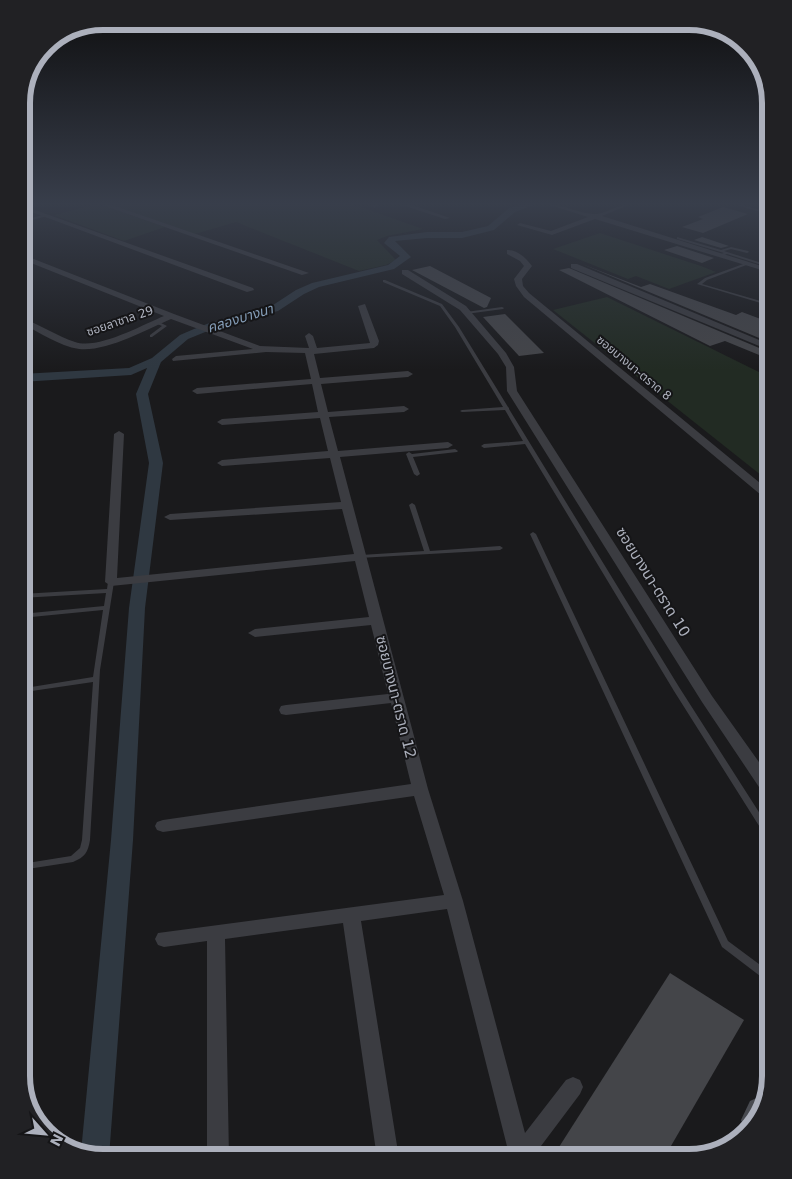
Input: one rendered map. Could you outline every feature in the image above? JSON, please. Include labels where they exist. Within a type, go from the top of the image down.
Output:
[{"type":"street","name":"ซอยลาซาล 29","points":[[31,260],[171,316],[268,351]]},
{"type":"street","points":[[168,260],[250,290]]},
{"type":"street","points":[[267,260],[305,273]]},
{"type":"street","name":"ซอยบางนา-ตราด 8","points":[[522,260],[528,266],[518,277],[518,282],[524,292],[762,491]]},
{"type":"street","points":[[738,260],[762,268]]},
{"type":"street","points":[[574,266],[762,344]]},
{"type":"street","name":"ซอยบางนา-ตราด 10","points":[[405,272],[455,303],[502,353],[510,367],[512,392],[707,699],[762,779]]},
{"type":"street","points":[[176,359],[268,351],[311,351],[369,346],[375,343],[362,306]]},
{"type":"street","name":"ซอยลาซาล 29","points":[[30,324],[76,346],[83,346],[95,345],[171,316]]},
{"type":"street","name":"ซอยบางนา-ตราด 12","points":[[310,336],[316,380],[346,505],[420,789],[454,901],[519,1149]]},
{"type":"street","points":[[197,391],[408,374]]},
{"type":"street","points":[[222,422],[324,416],[404,408]]},
{"type":"street","points":[[119,434],[110,586],[124,580],[361,557]]},
{"type":"street","points":[[222,463],[452,448]]},
{"type":"street","points":[[170,517],[346,505]]},
{"type":"street","points":[[255,633],[377,620]]},
{"type":"street","points":[[286,710],[396,698]]},
{"type":"street","points":[[164,826],[420,789]]},
{"type":"street","points":[[164,939],[454,901]]},
{"type":"street","points":[[351,914],[387,1149]]},
{"type":"street","points":[[216,932],[218,1149]]},
{"type":"street","points":[[527,1149],[573,1088]]},
{"type":"lane","points":[[749,260],[762,264]]},
{"type":"lane","points":[[747,264],[698,284],[706,288],[762,303]]},
{"type":"lane","points":[[384,281],[441,305],[472,350],[676,689],[762,824]]},
{"type":"lane","points":[[466,313],[502,308]]},
{"type":"lane","points":[[151,336],[164,326],[156,322]]},
{"type":"lane","points":[[462,411],[507,408]]},
{"type":"lane","points":[[484,446],[527,442]]},
{"type":"lane","points":[[408,452],[417,474]]},
{"type":"lane","points":[[412,506],[428,553]]},
{"type":"lane","points":[[533,534],[725,944],[762,972]]},
{"type":"lane","points":[[361,557],[500,548]]},
{"type":"lane","points":[[30,595],[110,586],[96,680],[84,850],[73,859],[30,866]]},
{"type":"lane","points":[[30,615],[106,608]]},
{"type":"lane","points":[[30,689],[96,680]]},
{"type":"shaded area","points":[[331,260],[396,260],[386,265],[359,271]]},
{"type":"shaded area","points":[[581,260],[683,260],[716,272],[669,289],[636,276],[628,279]]},
{"type":"shaded area","points":[[607,297],[762,374],[762,476],[553,310]]},
{"type":"building","points":[[693,260],[709,260],[702,263]]},
{"type":"building","points":[[582,264],[641,287],[650,284],[736,315],[742,312],[762,320],[762,339]]},
{"type":"building","points":[[430,266],[491,298],[487,307],[484,308],[412,270]]},
{"type":"building","points":[[569,268],[762,349],[762,356],[725,341],[710,346],[559,270]]},
{"type":"building","points":[[505,314],[544,353],[519,356],[483,317]]},
{"type":"building","points":[[670,973],[744,1020],[669,1149],[558,1149]]},
{"type":"waterway","name":"คลองบางนา","points":[[156,360],[184,337],[198,331],[216,324],[274,309],[300,292],[316,285],[391,267],[401,260]]},
{"type":"waterway","name":"คลองบางนา","points":[[30,377],[131,371],[156,360]]},
{"type":"waterway","points":[[96,1149],[122,840],[137,608],[156,463],[142,394],[156,360]]}]
